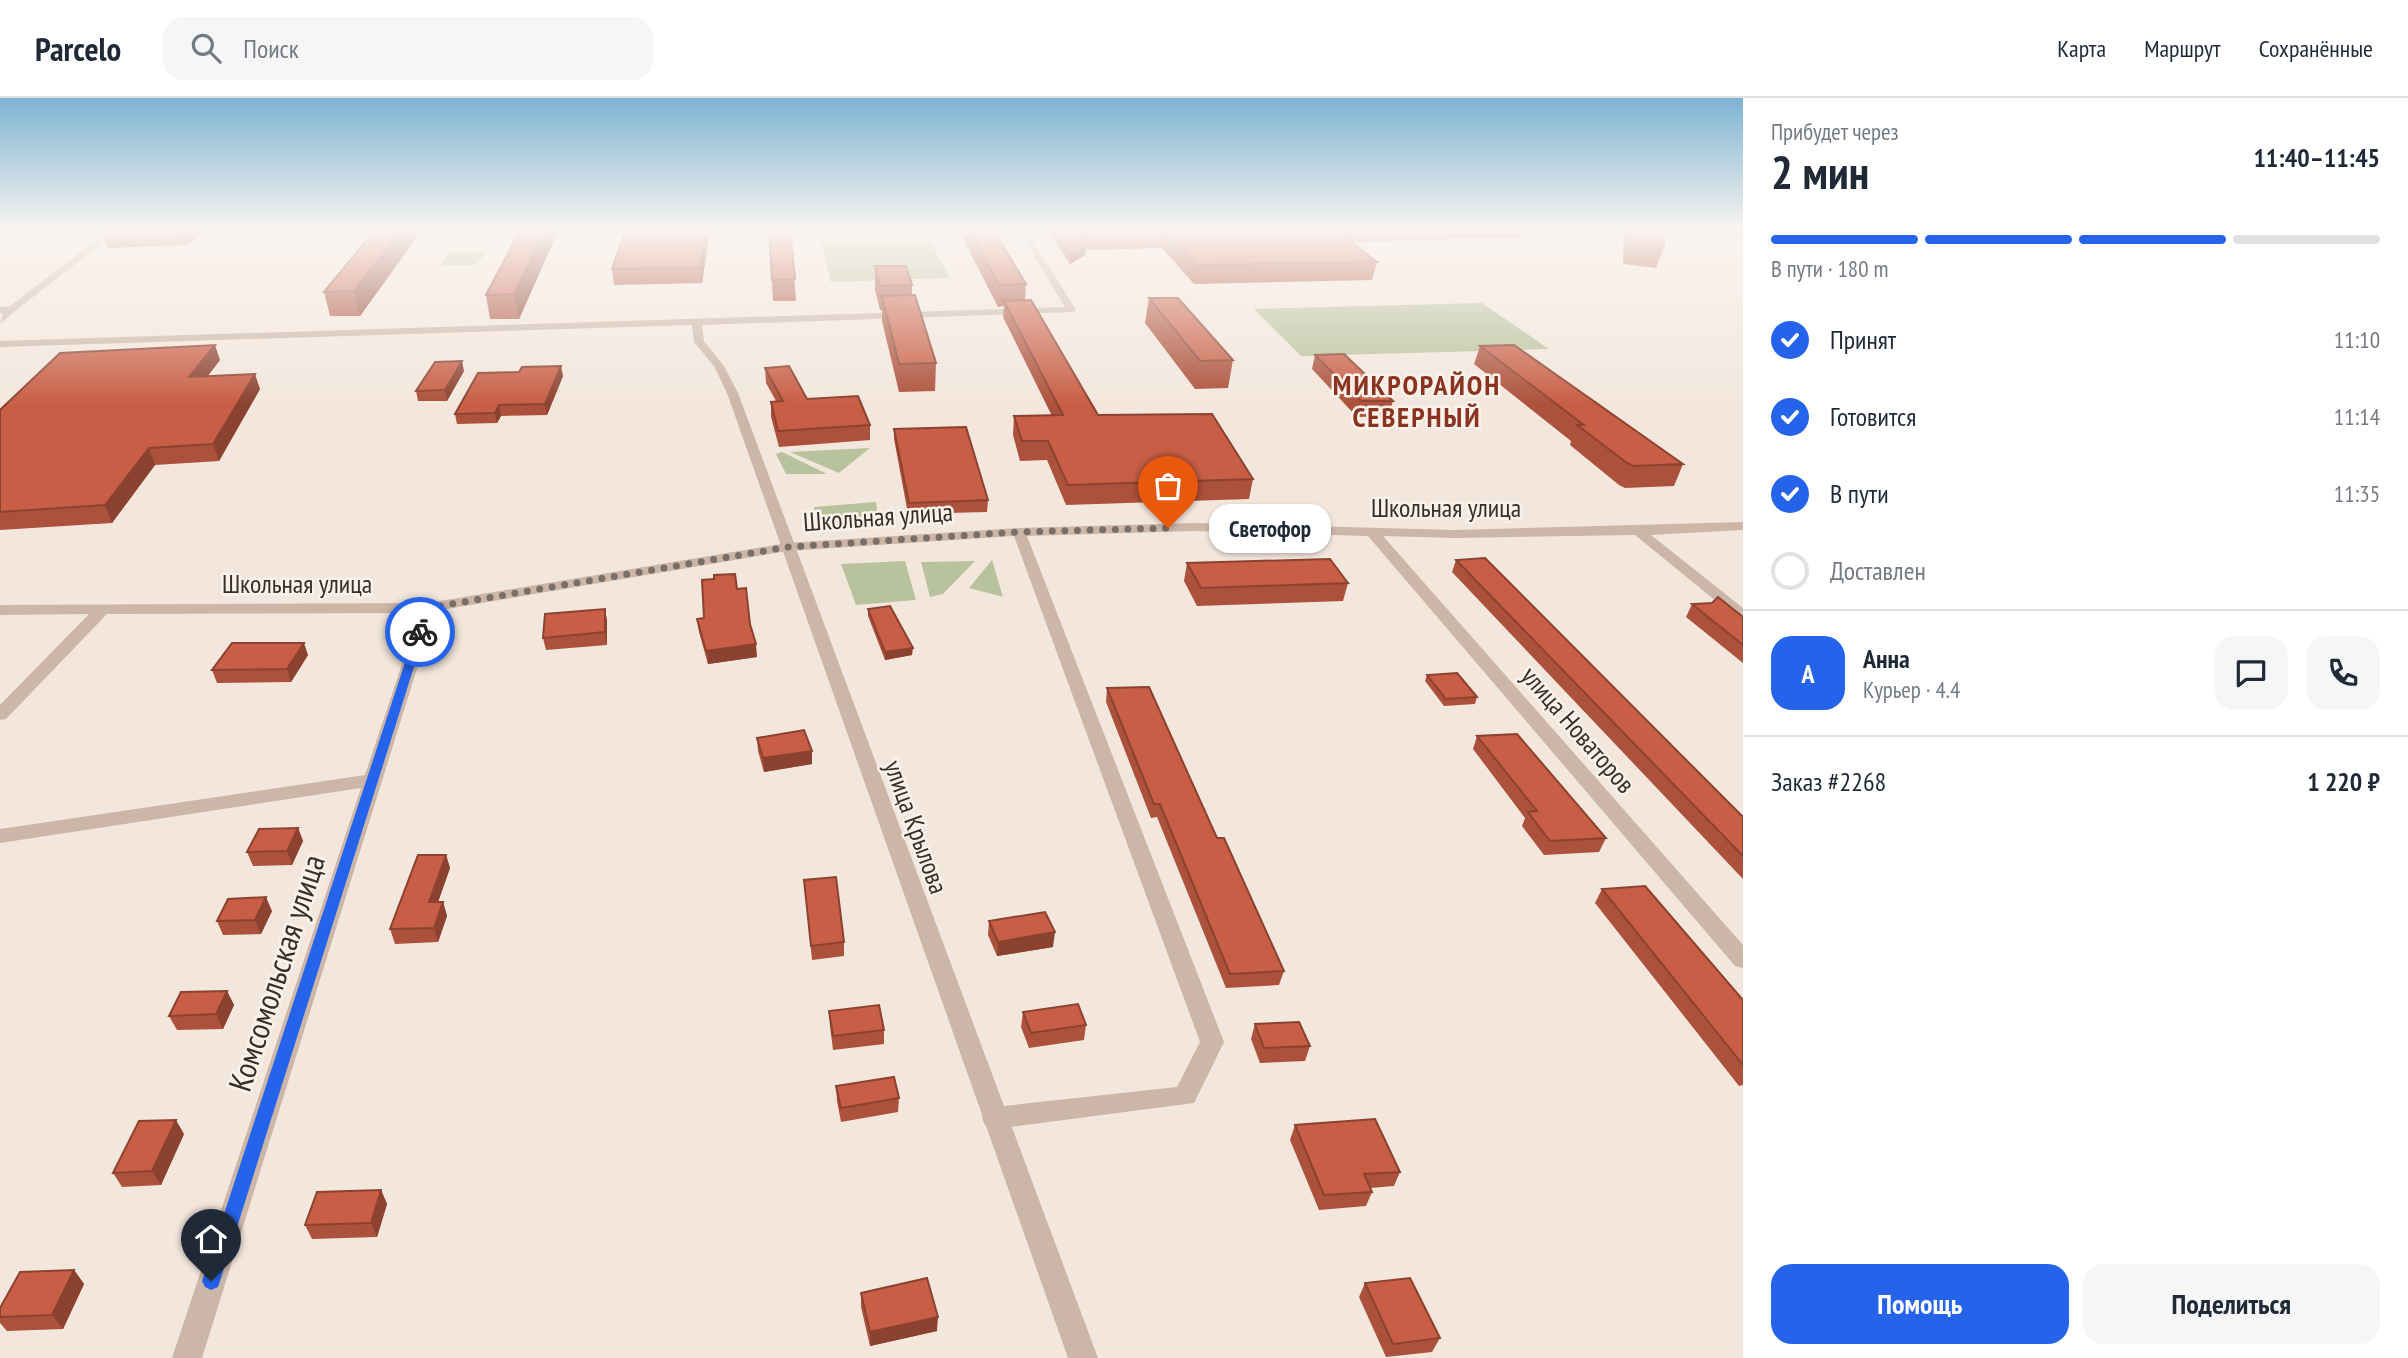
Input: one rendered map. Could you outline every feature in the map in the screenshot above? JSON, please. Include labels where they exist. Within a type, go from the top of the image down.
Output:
[{"type":"street","points":[[0,321],[39,288]]},
{"type":"street","points":[[0,344],[1071,310],[1058,288]]},
{"type":"street","points":[[0,310],[12,309]]},
{"type":"street","name":"улица Крылова","points":[[698,320],[699,342],[716,359],[729,381],[993,1118],[1083,1358]]},
{"type":"street","name":"Школьная улица","points":[[0,610],[428,608],[788,547],[1018,532],[1193,527],[1373,533],[1638,531],[1743,526]]},
{"type":"street","points":[[1638,531],[1743,616]]},
{"type":"street","points":[[993,1118],[1185,1096],[1212,1042],[1018,532]]},
{"type":"street","name":"улица Новаторов","points":[[1373,533],[1743,960]]},
{"type":"street","name":"Комсомольская улица","points":[[187,1358],[428,608]]},
{"type":"street","points":[[0,715],[103,609]]},
{"type":"street","points":[[0,836],[372,779]]},
{"type":"green space","points":[[1482,303],[1549,349],[1301,356],[1254,309]]},
{"type":"green space","points":[[870,448],[839,473],[790,452]]},
{"type":"green space","points":[[782,452],[827,474],[786,474],[776,454]]},
{"type":"green space","points":[[876,502],[879,522],[817,524],[814,507]]},
{"type":"green space","points":[[992,560],[1003,597],[969,588]]},
{"type":"green space","points":[[905,561],[916,600],[856,605],[841,564]]},
{"type":"green space","points":[[975,561],[943,594],[930,597],[921,562]]},
{"type":"building","points":[[327,288],[356,288],[354,291],[324,292]]},
{"type":"building","points":[[490,288],[517,288],[514,294],[486,295]]},
{"type":"building","points":[[915,295],[936,363],[899,364],[882,296]]},
{"type":"building","points":[[1149,298],[1178,298],[1233,360],[1200,361]]},
{"type":"building","points":[[1031,300],[1098,415],[1212,414],[1253,479],[1068,485],[1048,441],[1022,441],[1014,416],[1063,415],[1004,301]]},
{"type":"building","points":[[215,345],[189,377],[255,374],[213,444],[149,448],[105,505],[0,512],[0,410],[60,353]]},
{"type":"building","points":[[1514,345],[1683,464],[1633,466],[1627,463],[1577,425],[1584,425],[1480,346]]},
{"type":"building","points":[[1344,354],[1393,401],[1361,401],[1315,355]]},
{"type":"building","points":[[462,361],[445,390],[416,391],[435,362]]},
{"type":"building","points":[[561,366],[545,404],[499,405],[495,413],[455,414],[478,373],[519,372],[522,367]]},
{"type":"building","points":[[789,366],[807,399],[858,396],[870,425],[778,431],[771,402],[783,401],[765,368]]},
{"type":"building","points":[[966,427],[988,500],[909,503],[894,429]]},
{"type":"building","points":[[1485,558],[1743,817],[1743,856],[1456,560]]},
{"type":"building","points":[[1330,559],[1348,583],[1201,588],[1187,563]]},
{"type":"building","points":[[735,574],[737,589],[746,588],[750,624],[756,644],[706,651],[697,619],[704,618],[702,580],[714,579],[714,575]]},
{"type":"building","points":[[1718,597],[1743,617],[1743,645],[1692,604],[1712,603]]},
{"type":"building","points":[[890,606],[913,648],[885,652],[868,609]]},
{"type":"building","points":[[605,609],[605,632],[543,638],[545,614]]},
{"type":"building","points":[[232,643],[304,643],[287,669],[212,670]]},
{"type":"building","points":[[1457,673],[1477,697],[1446,699],[1427,675]]},
{"type":"building","points":[[1149,687],[1217,838],[1224,838],[1284,971],[1230,974],[1160,804],[1154,804],[1107,688]]},
{"type":"building","points":[[804,730],[812,751],[763,758],[757,738]]},
{"type":"building","points":[[1517,734],[1606,838],[1550,841],[1528,812],[1537,811],[1477,736]]},
{"type":"building","points":[[298,828],[287,851],[247,852],[259,829]]},
{"type":"building","points":[[418,855],[446,855],[429,902],[443,902],[434,928],[390,929]]},
{"type":"building","points":[[836,877],[844,942],[811,946],[804,880]]},
{"type":"building","points":[[1645,886],[1743,1000],[1743,1065],[1602,889]]},
{"type":"building","points":[[266,897],[255,920],[217,921],[228,899]]},
{"type":"building","points":[[1045,912],[1055,932],[998,942],[989,921]]},
{"type":"building","points":[[227,991],[216,1014],[169,1016],[181,992]]},
{"type":"building","points":[[1078,1004],[1086,1025],[1031,1033],[1023,1012]]},
{"type":"building","points":[[879,1005],[884,1030],[833,1036],[829,1011]]},
{"type":"building","points":[[1299,1022],[1310,1046],[1264,1048],[1255,1024]]},
{"type":"building","points":[[894,1077],[899,1098],[841,1108],[836,1086]]},
{"type":"building","points":[[1375,1119],[1400,1172],[1364,1174],[1372,1192],[1324,1195],[1295,1125]]},
{"type":"building","points":[[176,1120],[152,1171],[113,1173],[139,1121]]},
{"type":"building","points":[[381,1190],[371,1223],[305,1225],[317,1192]]},
{"type":"building","points":[[74,1270],[52,1315],[0,1317],[0,1308],[20,1272]]},
{"type":"building","points":[[927,1278],[938,1317],[870,1332],[861,1293]]},
{"type":"building","points":[[1410,1278],[1440,1338],[1393,1344],[1365,1283]]},
{"type":"way so far","points":[[420,632],[428,608],[788,547],[1018,532],[1168,528]]},
{"type":"place","name":"Светофор","points":[[1168,528]]},
{"type":"district","name":"МИКРОРАЙОН СЕВЕРНЫЙ","points":[[1417,401]]},
{"type":"route","points":[[211,1281],[420,632]]}]
